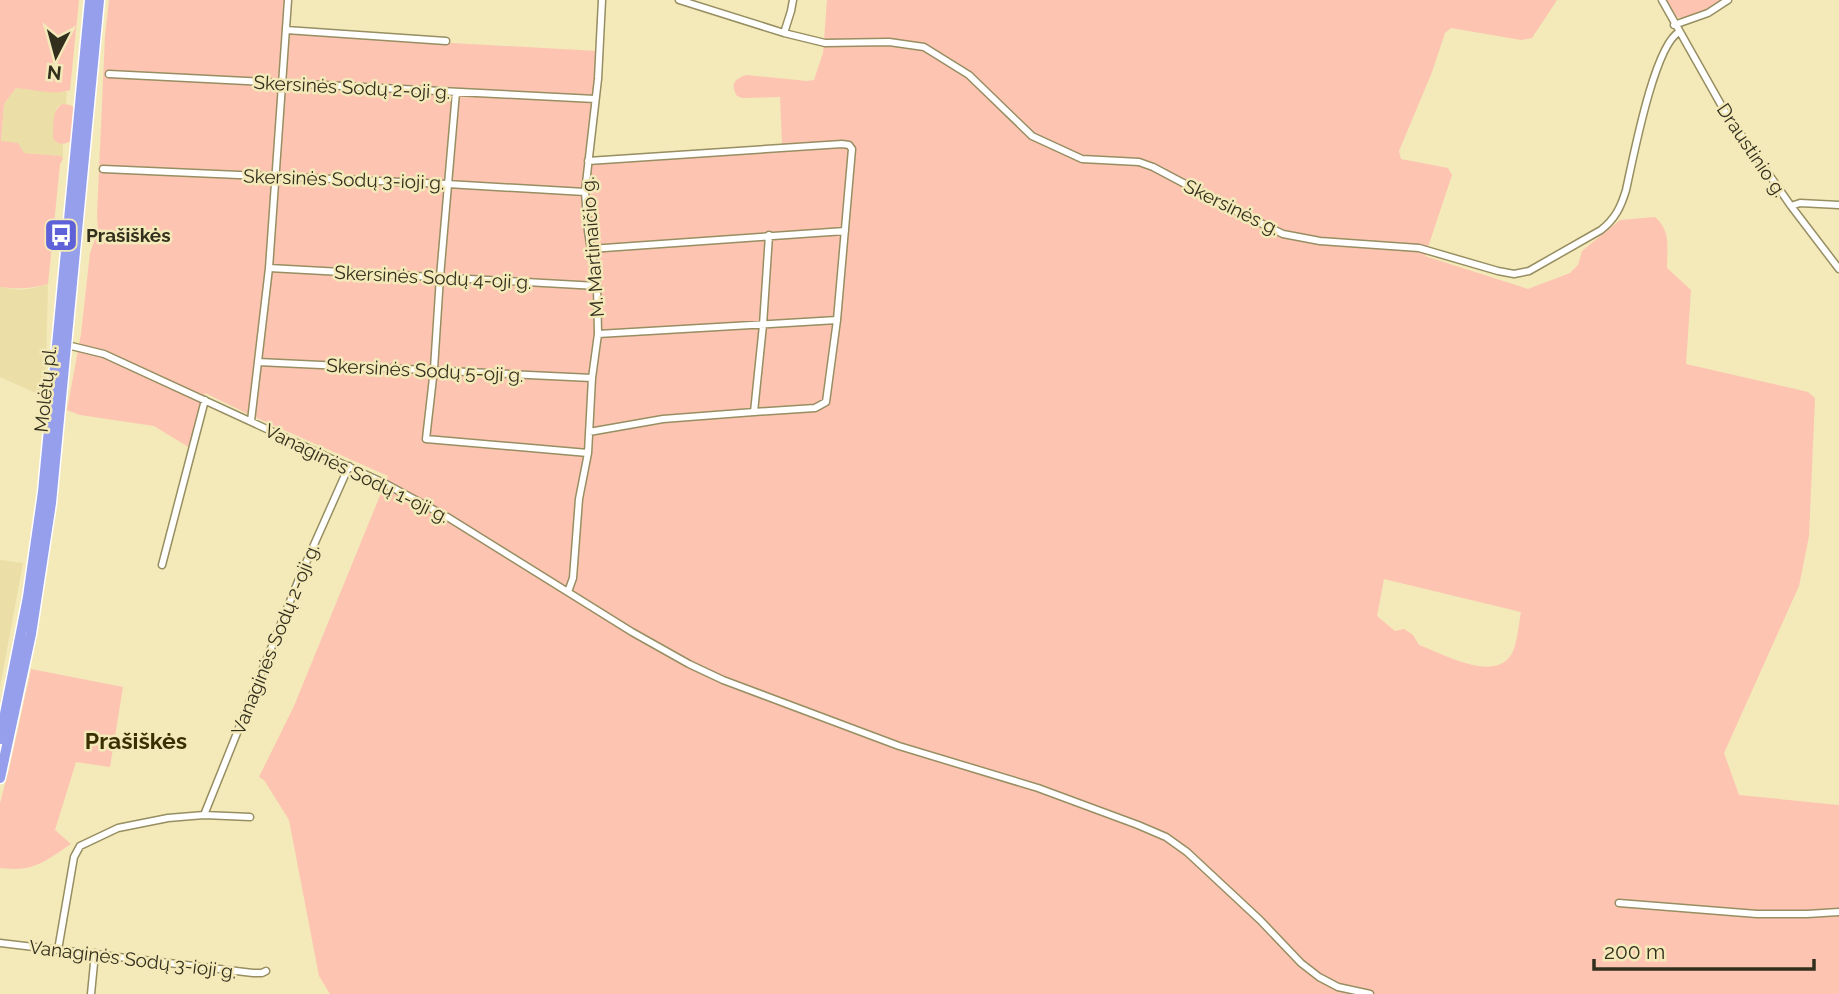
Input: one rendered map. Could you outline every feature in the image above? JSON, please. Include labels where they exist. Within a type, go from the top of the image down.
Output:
[{"type":"highway","name":"Molėtų pl.","points":[[0,739],[22,637],[43,492],[90,0]]},
{"type":"highway","name":"Molėtų pl.","points":[[0,778],[22,685],[41,572],[57,449],[99,0]]},
{"type":"street","points":[[251,421],[269,268],[288,0]]},
{"type":"street","name":"M. Martinaičio g.","points":[[568,592],[573,578],[579,499],[588,453],[592,378],[598,334],[597,286],[590,249],[585,192],[598,79],[602,0]]},
{"type":"street","name":"Skersinės g.","points":[[679,0],[825,43],[888,42],[924,47],[969,75],[1032,136],[1082,159],[1139,162],[1153,167],[1283,234],[1320,241],[1419,248],[1514,274],[1529,271],[1611,223],[1626,190],[1653,79],[1671,38],[1679,32]]},
{"type":"street","points":[[784,33],[793,0]]},
{"type":"street","name":"Draustinio g.","points":[[1662,0],[1724,110],[1839,269]]},
{"type":"street","points":[[1674,25],[1708,13],[1728,0]]},
{"type":"street","points":[[286,30],[446,41]]},
{"type":"street","name":"Skersinės Sodų 2-oji g.","points":[[108,74],[595,99]]},
{"type":"street","points":[[456,92],[426,439],[588,453]]},
{"type":"street","points":[[588,161],[790,147],[849,145],[852,149],[837,320],[826,402],[815,408],[663,419],[589,432]]},
{"type":"street","name":"Skersinės Sodų 3-ioji g.","points":[[103,169],[585,192]]},
{"type":"street","points":[[1791,206],[1800,203],[1839,205]]},
{"type":"street","points":[[590,249],[845,231]]},
{"type":"street","points":[[754,412],[764,325],[769,235]]},
{"type":"street","name":"Skersinės Sodų 4-oji g.","points":[[269,268],[597,286]]},
{"type":"street","points":[[598,334],[837,320]]},
{"type":"street","name":"Vanaginės Sodų 1-oji g.","points":[[67,345],[104,354],[349,466],[449,518],[632,632],[723,680],[899,746],[1038,788],[1166,837],[1187,852],[1260,920],[1301,963],[1319,977],[1338,987],[1370,994]]},
{"type":"street","name":"Skersinės Sodų 5-oji g.","points":[[258,362],[592,378]]},
{"type":"street","points":[[162,565],[205,400]]},
{"type":"street","name":"Vanaginės Sodų 2-oji g.","points":[[204,814],[301,574],[349,466]]},
{"type":"street","points":[[58,950],[74,858],[80,846],[118,828],[168,818],[204,814],[250,817]]},
{"type":"street","points":[[1619,903],[1757,914],[1839,912]]},
{"type":"street","name":"Vanaginės Sodų 3-ioji g.","points":[[0,943],[253,973],[266,971]]},
{"type":"street","points":[[91,994],[95,953]]},
{"type":"shaded area","points":[[0,0],[79,0],[70,90],[51,92],[16,88],[4,104],[1,141],[18,143],[24,153],[61,156],[63,159],[60,164],[48,284],[30,288],[0,287]]},
{"type":"shaded area","points":[[109,0],[292,0],[290,34],[597,51],[586,157],[782,144],[780,97],[742,98],[737,96],[734,83],[746,75],[814,80],[823,53],[827,0],[1557,0],[1532,38],[1521,40],[1451,28],[1445,33],[1399,151],[1401,159],[1448,168],[1452,175],[1425,256],[1528,289],[1570,273],[1578,265],[1582,251],[1620,220],[1655,217],[1666,234],[1667,268],[1691,290],[1686,364],[1808,392],[1815,398],[1809,536],[1799,586],[1724,753],[1739,795],[1839,805],[1839,994],[330,994],[319,976],[289,820],[264,780],[259,777],[294,706],[388,476],[205,393],[190,448],[154,426],[80,415],[67,410],[81,334],[90,253],[98,231],[105,36]],"holes":[[[1384,579],[1521,612],[1511,655],[1503,663],[1492,666],[1467,664],[1419,645],[1413,635],[1404,629],[1395,631],[1377,616]]]},
{"type":"shaded area","points":[[1665,0],[1722,0],[1700,13],[1681,18],[1675,17]]},
{"type":"shaded area","points":[[16,88],[67,92],[66,104],[56,108],[57,143],[63,144],[63,159],[61,156],[24,153],[1,141],[4,104]]},
{"type":"shaded area","points":[[63,104],[75,108],[73,139],[62,144],[53,138],[53,123],[59,106]]},
{"type":"shaded area","points":[[48,284],[45,397],[0,377],[0,287],[20,290]]},
{"type":"shaded area","points":[[0,560],[23,563],[0,687]]},
{"type":"shaded area","points":[[31,669],[123,687],[110,767],[76,762],[55,830],[71,844],[46,861],[30,867],[0,868],[0,803]]},
{"type":"place","name":"Prašiškės","points":[[61,235]]},
{"type":"district","name":"Prašiškės","points":[[136,741]]}]
